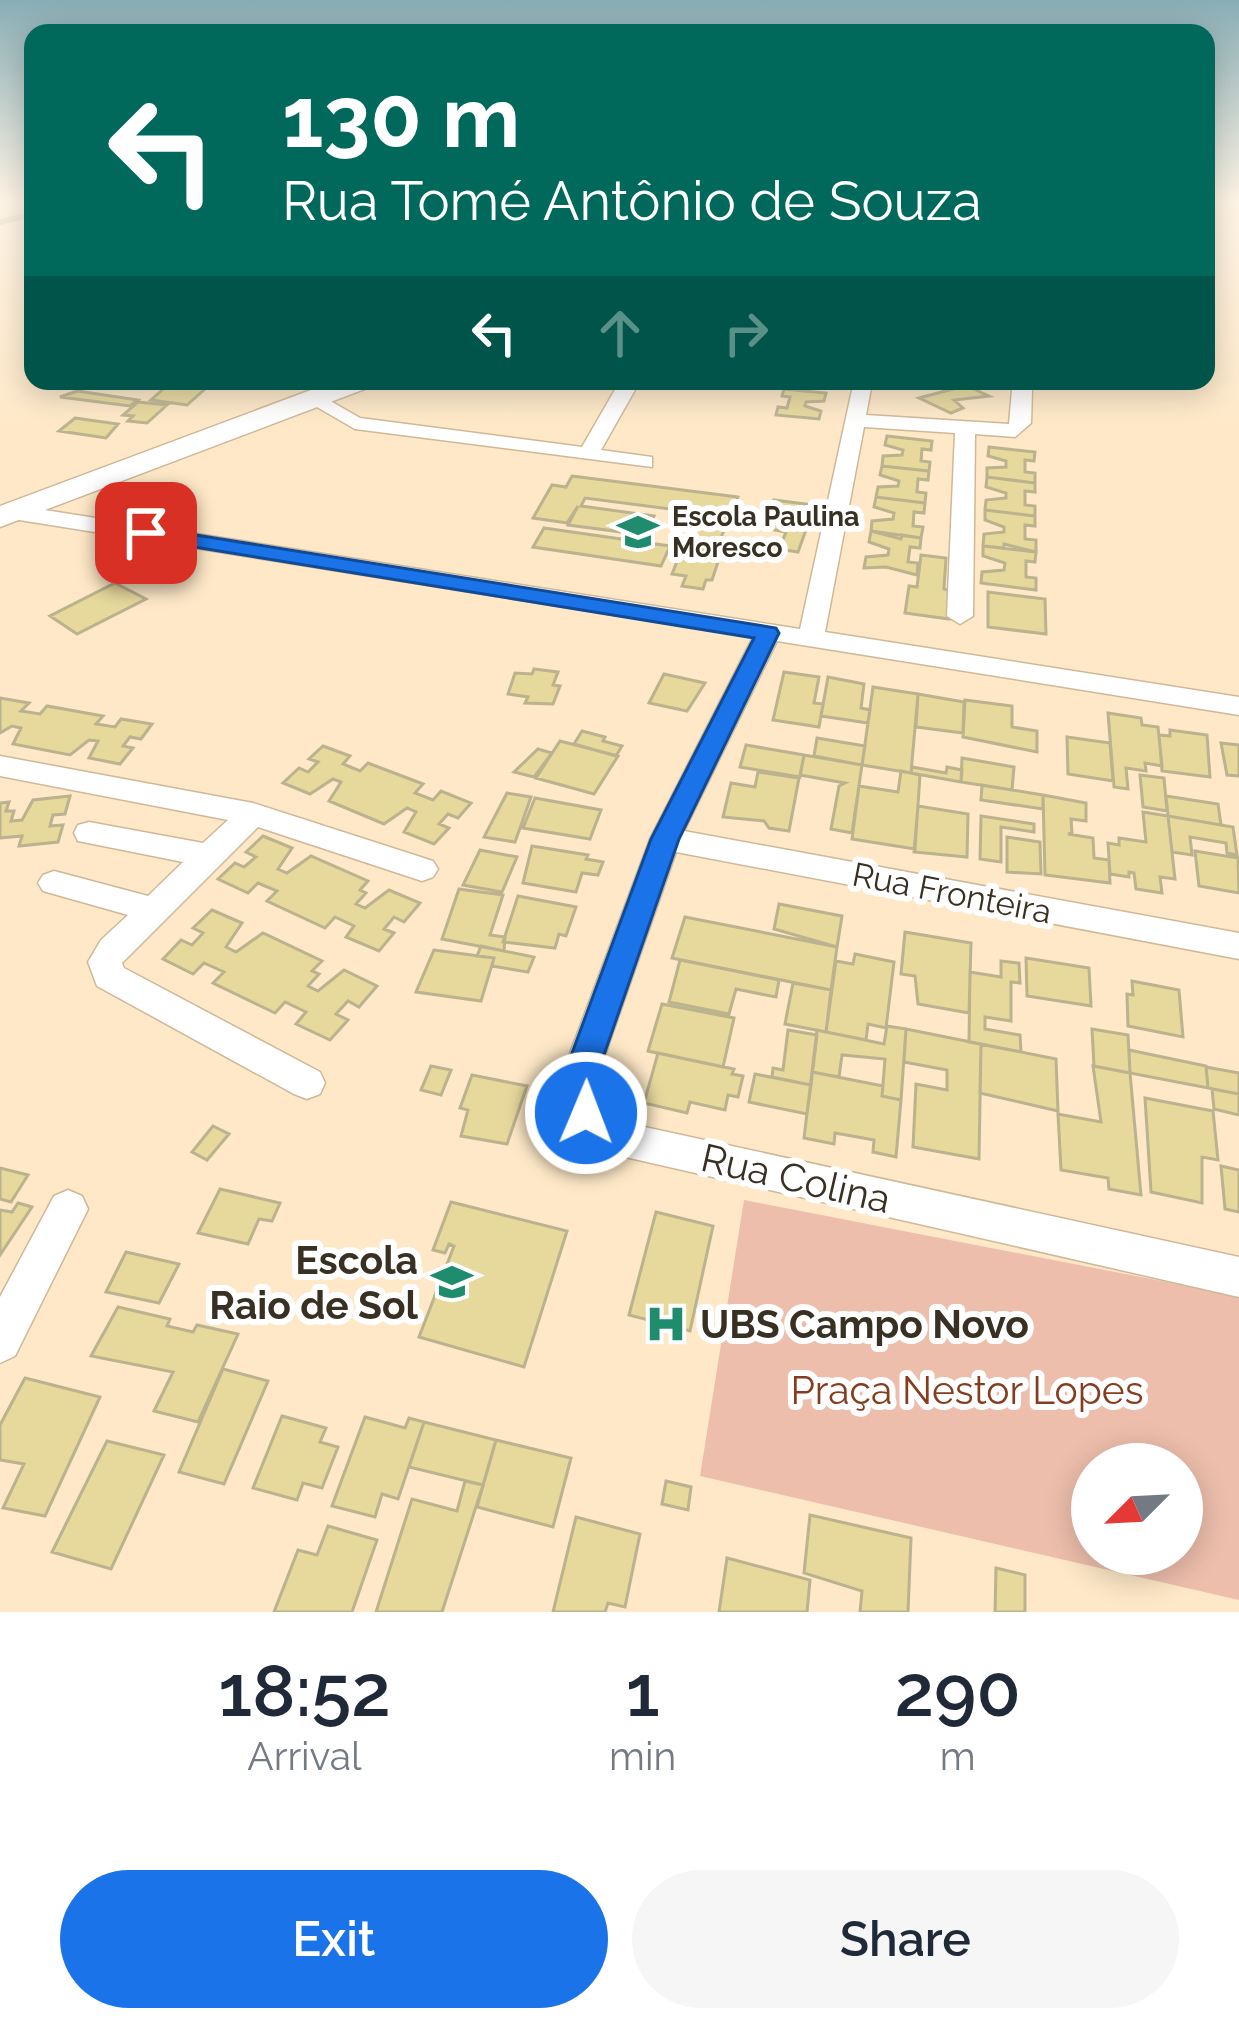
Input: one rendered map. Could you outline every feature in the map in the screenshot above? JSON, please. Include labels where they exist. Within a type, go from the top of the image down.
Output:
[{"type":"main road","points":[[6,514],[327,390]]},
{"type":"street","points":[[339,390],[355,423],[644,462]]},
{"type":"street","points":[[588,455],[625,390]]},
{"type":"street","points":[[811,640],[860,390]]},
{"type":"street","points":[[854,420],[1015,431],[1022,423],[1022,390]]},
{"type":"street","points":[[960,616],[965,430]]},
{"type":"street","points":[[6,514],[1239,706]]},
{"type":"street","name":"Rua Colina","points":[[768,633],[665,839],[581,1072],[586,1113],[621,1138],[1239,1276]]},
{"type":"street","points":[[0,766],[253,814],[422,869]]},
{"type":"street","points":[[253,814],[105,962],[109,976],[307,1083]]},
{"type":"street","points":[[89,833],[209,856]]},
{"type":"street","name":"Rua Fronteira","points":[[665,839],[1239,946]]},
{"type":"street","points":[[54,884],[154,910]]},
{"type":"street","points":[[0,1341],[68,1209]]},
{"type":"green space","name":"Praça Nestor Lopes","points":[[744,1200],[1239,1296],[1239,1600],[1130,1575],[1203,1575],[1203,1443],[1071,1443],[1071,1561],[700,1476]]},
{"type":"building","points":[[162,390],[204,390],[187,405],[151,400]]},
{"type":"building","points":[[784,390],[826,393],[824,401],[806,402],[805,406],[821,411],[819,419],[776,415],[778,407],[787,408],[790,397],[782,396]]},
{"type":"building","points":[[949,390],[976,390],[989,396],[954,400],[963,408],[951,413],[919,398]]},
{"type":"building","points":[[77,391],[138,400],[130,406],[60,397]]},
{"type":"building","points":[[138,402],[167,405],[147,423],[128,421],[133,416],[123,415]]},
{"type":"building","points":[[75,418],[118,424],[106,438],[59,431]]},
{"type":"building","points":[[887,436],[932,441],[931,450],[922,449],[921,461],[930,462],[929,471],[882,466],[883,456],[902,455],[903,450],[885,445]]},
{"type":"building","points":[[989,447],[1035,452],[1034,461],[1025,460],[1025,472],[1035,473],[1035,483],[987,477],[987,468],[1006,467],[1006,461],[988,456]]},
{"type":"building","points":[[882,466],[929,471],[928,480],[918,479],[917,492],[926,493],[925,503],[876,497],[878,487],[898,486],[899,481],[880,475]]},
{"type":"building","points":[[572,476],[738,497],[732,517],[585,498],[581,506],[654,516],[645,535],[568,525],[578,506],[567,523],[533,518],[552,485],[566,487]]},
{"type":"building","points":[[987,477],[1035,483],[1035,492],[1025,491],[1025,505],[1035,506],[1035,516],[985,510],[986,500],[1006,498],[1006,493],[986,487]]},
{"type":"building","points":[[876,497],[925,503],[924,513],[914,512],[913,526],[923,527],[921,538],[871,531],[872,521],[893,519],[894,513],[874,507]]},
{"type":"building","points":[[774,500],[821,506],[817,520],[770,515]]},
{"type":"building","points":[[985,510],[1035,516],[1035,526],[1025,525],[1025,539],[1036,540],[1036,552],[1004,544],[1004,548],[983,546],[984,534],[1004,532],[1004,527],[985,520]]},
{"type":"building","points":[[761,519],[807,527],[798,552],[779,549],[786,532],[758,527]]},
{"type":"building","points":[[699,521],[726,525],[719,543],[691,538]]},
{"type":"building","points":[[544,528],[670,546],[661,566],[533,547]]},
{"type":"building","points":[[871,531],[901,539],[902,535],[921,538],[920,548],[910,547],[908,562],[918,563],[917,575],[886,567],[864,568],[866,557],[888,555],[889,549],[869,542]]},
{"type":"building","points":[[686,539],[724,544],[712,580],[706,580],[703,589],[682,586],[686,576],[672,574]]},
{"type":"building","points":[[983,546],[1036,552],[1035,562],[1026,561],[1026,577],[1036,578],[1036,590],[981,583],[982,572],[1004,570],[1005,563],[983,556]]},
{"type":"building","points":[[921,555],[946,558],[949,619],[905,613],[909,586],[917,587]]},
{"type":"building","points":[[115,583],[146,599],[77,634],[50,616]]},
{"type":"building","points":[[988,592],[1045,599],[1046,634],[988,627]]},
{"type":"building","points":[[534,669],[558,672],[553,685],[560,686],[553,704],[525,703],[528,697],[508,694],[515,673],[532,674]]},
{"type":"building","points":[[784,672],[819,677],[814,703],[823,704],[819,727],[773,720]]},
{"type":"building","points":[[664,674],[705,683],[687,711],[649,703]]},
{"type":"building","points":[[828,677],[864,684],[861,708],[870,710],[868,723],[821,716]]},
{"type":"building","points":[[873,687],[918,694],[911,773],[862,765]]},
{"type":"building","points":[[918,694],[964,702],[963,733],[916,727]]},
{"type":"building","points":[[0,698],[29,703],[21,711],[40,714],[47,706],[103,716],[96,724],[115,727],[121,719],[152,724],[141,739],[130,737],[123,746],[133,748],[120,764],[89,758],[98,741],[89,740],[70,755],[13,744],[21,728],[12,726],[0,733]]},
{"type":"building","points":[[965,700],[1012,706],[1012,727],[1037,731],[1037,752],[963,737]]},
{"type":"building","points":[[1108,713],[1141,718],[1142,725],[1158,727],[1162,766],[1145,763],[1146,771],[1126,768],[1128,789],[1114,787]]},
{"type":"building","points":[[1170,730],[1207,735],[1210,777],[1162,771],[1159,735],[1170,736]]},
{"type":"building","points":[[582,731],[622,746],[616,756],[574,744]]},
{"type":"building","points":[[1067,737],[1110,743],[1113,781],[1068,774]]},
{"type":"building","points":[[817,738],[865,746],[862,765],[814,756]]},
{"type":"building","points":[[560,741],[618,756],[594,794],[536,778]]},
{"type":"building","points":[[1221,743],[1239,745],[1239,776],[1227,775]]},
{"type":"building","points":[[746,745],[804,755],[800,777],[740,767]]},
{"type":"building","points":[[323,746],[350,756],[343,764],[360,771],[368,763],[423,784],[415,793],[433,800],[441,791],[471,803],[458,818],[448,814],[439,824],[449,828],[434,844],[404,832],[416,812],[407,808],[384,824],[329,801],[341,782],[333,779],[310,794],[283,783],[299,768],[308,772],[318,762],[309,759]]},
{"type":"building","points":[[538,749],[552,753],[534,777],[514,772]]},
{"type":"building","points":[[804,755],[862,765],[852,833],[831,829],[839,786],[845,783],[800,775]]},
{"type":"building","points":[[962,758],[1014,767],[1012,790],[961,782]]},
{"type":"building","points":[[912,767],[946,773],[947,767],[962,770],[961,782],[911,773]]},
{"type":"building","points":[[901,771],[920,775],[915,849],[852,839],[859,786],[898,792]]},
{"type":"building","points":[[758,772],[799,778],[789,831],[769,828],[764,821],[723,817],[731,783],[755,787]]},
{"type":"building","points":[[1140,775],[1164,778],[1167,811],[1143,807]]},
{"type":"building","points":[[982,785],[1043,795],[1043,809],[981,800]]},
{"type":"building","points":[[507,793],[531,797],[515,842],[484,837]]},
{"type":"building","points":[[1043,795],[1086,803],[1086,821],[1071,819],[1072,833],[1068,834],[1093,838],[1094,858],[1109,860],[1110,883],[1045,875]]},
{"type":"building","points":[[70,796],[65,814],[53,815],[50,826],[63,825],[58,842],[19,846],[22,836],[0,838],[0,803],[9,802],[6,811],[14,811],[11,821],[22,820],[33,800]]},
{"type":"building","points":[[1166,796],[1218,804],[1221,825],[1168,816]]},
{"type":"building","points":[[535,798],[601,810],[590,839],[523,828]]},
{"type":"building","points":[[918,806],[968,814],[967,857],[914,852]]},
{"type":"building","points":[[1143,812],[1168,816],[1175,879],[1160,877],[1162,893],[1136,889],[1134,873],[1129,872],[1129,877],[1110,874],[1108,843],[1119,845],[1119,838],[1146,842]]},
{"type":"building","points":[[981,816],[1034,824],[1034,832],[1001,827],[1001,862],[980,859]]},
{"type":"building","points":[[1168,816],[1233,827],[1237,855],[1227,853],[1226,843],[1190,837],[1192,855],[1172,852]]},
{"type":"building","points":[[263,836],[292,848],[278,869],[287,873],[311,856],[368,881],[360,890],[366,893],[356,904],[365,908],[389,890],[420,903],[404,922],[394,917],[384,929],[394,933],[379,951],[346,937],[354,926],[335,917],[325,928],[267,901],[277,891],[258,883],[248,893],[218,879],[235,863],[244,867],[256,857],[246,852]]},
{"type":"building","points":[[1007,837],[1040,842],[1041,874],[1007,872]]},
{"type":"building","points":[[532,846],[603,862],[598,875],[582,873],[576,892],[523,883]]},
{"type":"building","points":[[480,850],[517,857],[502,892],[463,885]]},
{"type":"building","points":[[1195,851],[1238,858],[1239,893],[1199,886]]},
{"type":"building","points":[[459,889],[503,895],[490,935],[505,937],[504,951],[442,939]]},
{"type":"building","points":[[518,896],[576,907],[566,936],[559,934],[555,948],[503,942]]},
{"type":"building","points":[[779,904],[842,916],[837,947],[774,929]]},
{"type":"building","points":[[212,910],[242,923],[226,947],[236,952],[263,933],[322,961],[312,971],[319,974],[308,986],[318,991],[344,970],[377,986],[359,1007],[348,1001],[336,1014],[348,1020],[330,1040],[296,1024],[306,1012],[285,1002],[275,1013],[213,983],[224,972],[204,963],[193,974],[163,959],[181,940],[192,945],[203,933],[193,928]]},
{"type":"building","points":[[685,917],[837,947],[831,990],[672,958]]},
{"type":"building","points":[[905,932],[971,943],[969,1013],[918,1004],[915,976],[901,974]]},
{"type":"building","points":[[481,946],[534,957],[528,972],[492,966],[494,958],[477,956]]},
{"type":"building","points":[[434,950],[494,958],[481,1001],[416,992]]},
{"type":"building","points":[[855,954],[894,962],[886,1028],[868,1024],[866,1040],[826,1032],[836,961],[853,964]]},
{"type":"building","points":[[1026,958],[1089,968],[1091,1006],[1027,996]]},
{"type":"building","points":[[680,960],[779,980],[776,997],[736,989],[729,1014],[669,1002]]},
{"type":"building","points":[[1001,961],[1019,963],[1020,983],[1011,982],[1011,1021],[985,1017],[985,1029],[1020,1035],[1021,1052],[969,1042],[970,972],[1001,977]]},
{"type":"building","points":[[1132,981],[1179,990],[1183,1037],[1128,1026],[1127,994],[1133,995]]},
{"type":"building","points":[[793,983],[831,990],[826,1032],[785,1024]]},
{"type":"building","points":[[662,1004],[734,1018],[723,1067],[648,1051]]},
{"type":"building","points":[[887,1026],[906,1029],[901,1100],[882,1096],[885,1059],[842,1055],[839,1077],[812,1072],[817,1030],[884,1044]]},
{"type":"building","points":[[906,1029],[981,1044],[979,1159],[913,1147],[916,1084],[947,1090],[947,1070],[904,1062]]},
{"type":"building","points":[[1092,1029],[1128,1035],[1130,1073],[1094,1066]]},
{"type":"building","points":[[788,1030],[817,1035],[811,1085],[772,1077],[773,1068],[783,1070]]},
{"type":"building","points":[[981,1044],[1056,1059],[1058,1111],[980,1093]]},
{"type":"building","points":[[1129,1050],[1206,1066],[1208,1088],[1130,1073]]},
{"type":"building","points":[[658,1053],[734,1069],[732,1074],[743,1076],[738,1097],[728,1095],[725,1110],[690,1102],[687,1113],[644,1103]]},
{"type":"building","points":[[431,1066],[451,1070],[441,1095],[421,1090]]},
{"type":"building","points":[[1093,1066],[1130,1073],[1141,1195],[1109,1189],[1108,1178],[1061,1170],[1058,1114],[1101,1122]]},
{"type":"building","points":[[1206,1067],[1239,1073],[1239,1094],[1208,1088]]},
{"type":"building","points":[[812,1072],[883,1086],[882,1096],[901,1100],[896,1157],[873,1152],[874,1140],[835,1133],[834,1144],[804,1138]]},
{"type":"building","points":[[755,1074],[811,1085],[807,1114],[749,1102]]},
{"type":"building","points":[[472,1075],[527,1086],[507,1144],[461,1136],[468,1110],[460,1108]]},
{"type":"building","points":[[1212,1089],[1239,1094],[1239,1115],[1214,1109]]},
{"type":"building","points":[[1145,1098],[1213,1111],[1218,1160],[1202,1157],[1202,1203],[1151,1192]]},
{"type":"building","points":[[213,1126],[229,1134],[207,1160],[192,1152]]},
{"type":"building","points":[[1221,1166],[1239,1170],[1239,1212],[1225,1209]]},
{"type":"building","points":[[0,1168],[28,1175],[11,1202],[0,1199]]},
{"type":"building","points":[[220,1189],[280,1203],[272,1221],[259,1219],[248,1244],[198,1233]]},
{"type":"building","points":[[451,1202],[567,1231],[524,1367],[419,1337],[454,1246],[449,1244],[445,1253],[433,1250]]},
{"type":"building","points":[[18,1203],[32,1207],[0,1255],[0,1210],[12,1212]]},
{"type":"building","points":[[656,1212],[713,1226],[690,1331],[629,1315]]},
{"type":"building","points":[[126,1252],[179,1264],[159,1303],[106,1292]]},
{"type":"building","points":[[118,1307],[170,1319],[167,1326],[193,1332],[197,1325],[238,1334],[198,1422],[154,1411],[173,1372],[91,1356]]},
{"type":"building","points":[[223,1369],[268,1381],[224,1484],[179,1472]]},
{"type":"building","points":[[25,1378],[100,1397],[45,1516],[3,1508],[24,1464],[0,1460],[0,1425]]},
{"type":"building","points":[[282,1416],[326,1428],[320,1442],[338,1447],[322,1488],[303,1483],[297,1500],[253,1488]]},
{"type":"building","points":[[365,1417],[405,1428],[409,1418],[424,1422],[398,1499],[382,1494],[375,1517],[332,1506]]},
{"type":"building","points":[[424,1422],[496,1440],[483,1485],[409,1467]]},
{"type":"building","points":[[496,1440],[571,1458],[553,1527],[477,1507]]},
{"type":"building","points":[[107,1441],[164,1455],[111,1569],[52,1552]]},
{"type":"building","points":[[465,1481],[483,1485],[442,1612],[376,1612],[412,1499],[457,1511]]},
{"type":"building","points":[[666,1481],[691,1487],[688,1510],[662,1504]]},
{"type":"building","points":[[810,1515],[911,1538],[908,1612],[860,1612],[862,1591],[804,1573]]},
{"type":"building","points":[[576,1517],[640,1534],[625,1607],[608,1603],[605,1612],[553,1612]]},
{"type":"building","points":[[328,1526],[377,1540],[352,1612],[274,1612],[298,1550],[317,1555]]},
{"type":"building","points":[[727,1558],[810,1580],[807,1612],[719,1612]]},
{"type":"building","points":[[996,1568],[1025,1575],[1025,1612],[995,1612]]},
{"type":"place","name":"Escola Paulina Moresco","points":[[638,532]]},
{"type":"place","name":"Escola Raio de Sol","points":[[452,1282]]},
{"type":"place","name":"UBS Campo Novo","points":[[666,1324]]},
{"type":"route","points":[[146,533],[768,633],[665,839],[581,1072],[586,1113]]}]
